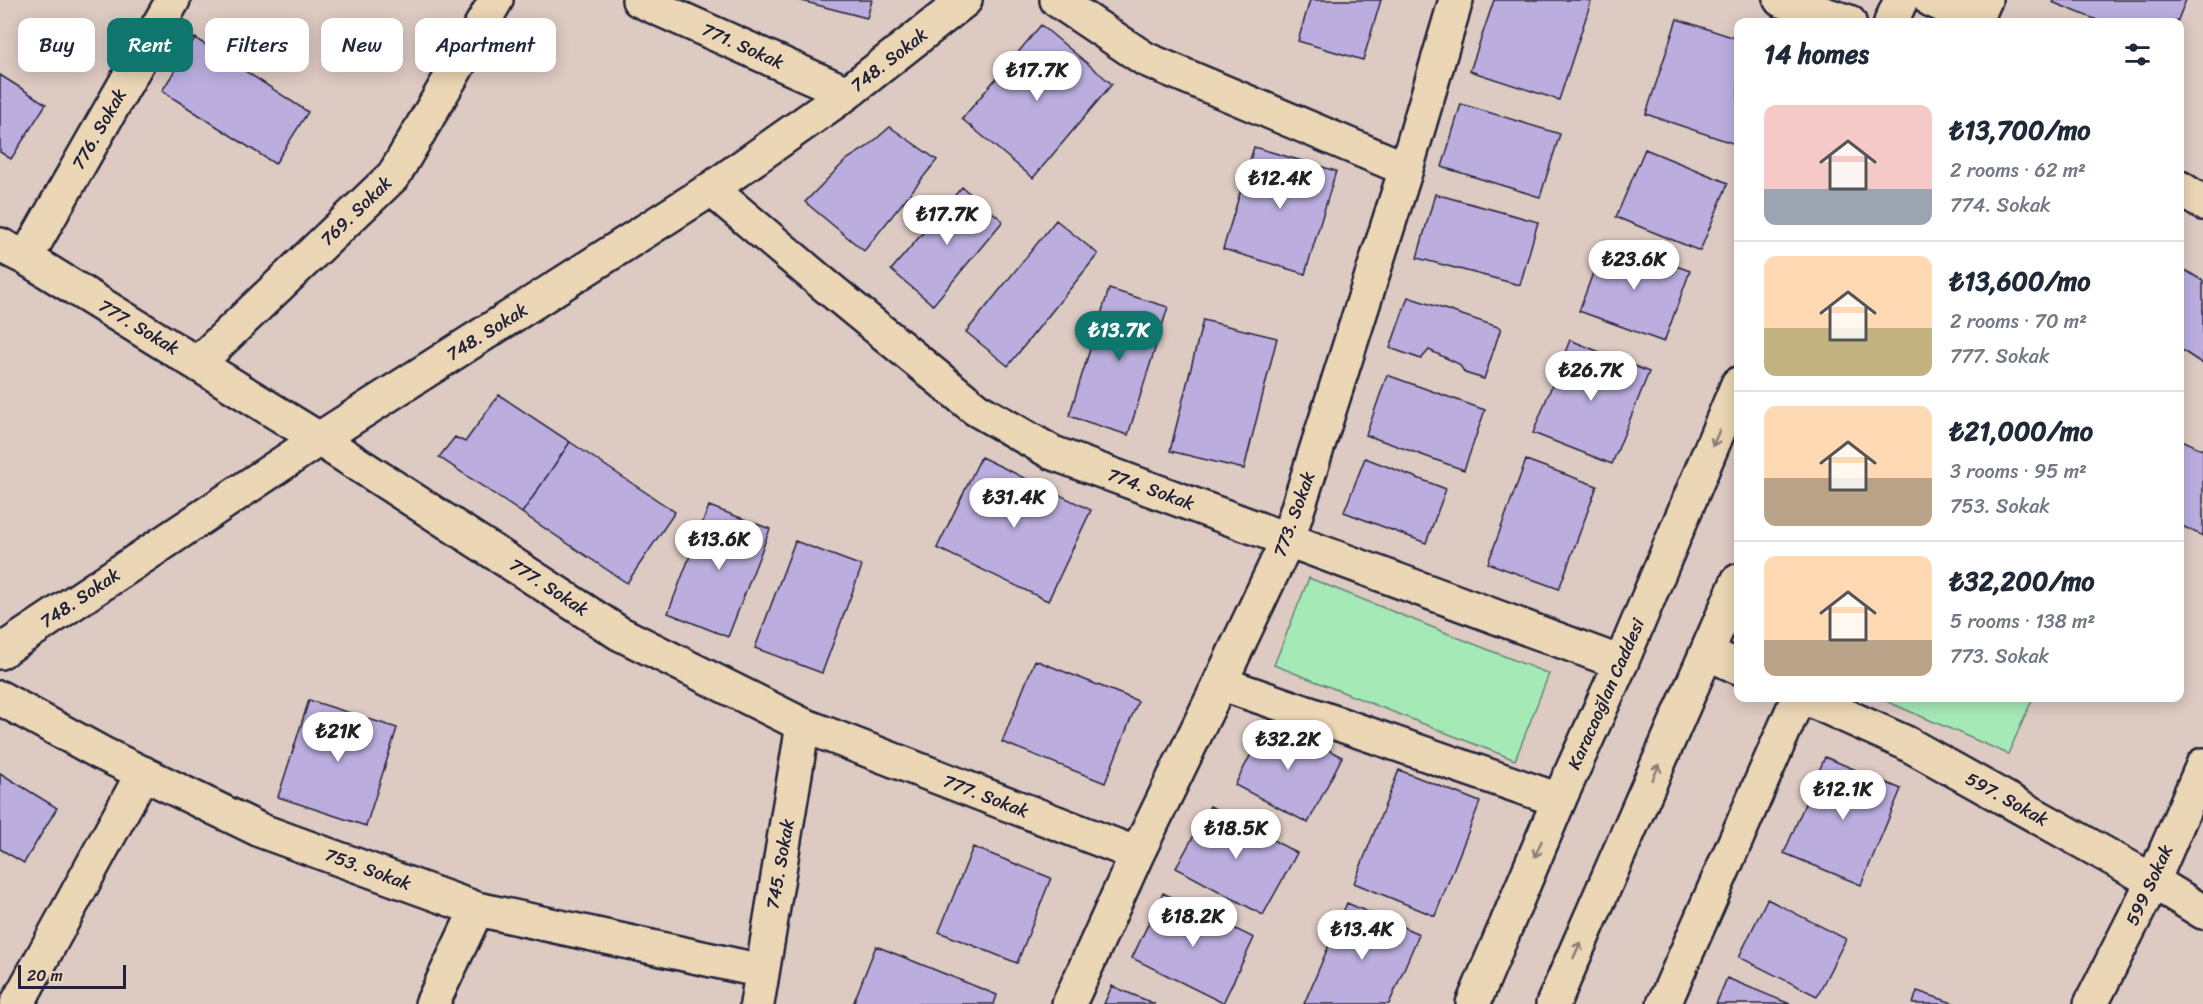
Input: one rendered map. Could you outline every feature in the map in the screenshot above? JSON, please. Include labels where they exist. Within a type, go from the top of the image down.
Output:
[{"type":"street","name":"776. Sokak","points":[[13,252],[173,0]]},
{"type":"street","name":"769. Sokak","points":[[198,363],[394,175],[496,0]]},
{"type":"street","name":"771. Sokak","points":[[639,0],[847,93]]},
{"type":"street","name":"748. Sokak","points":[[0,652],[319,438],[711,189],[847,93],[965,0]]},
{"type":"street","points":[[1057,0],[1144,59],[1406,169]]},
{"type":"street","name":"773. Sokak","points":[[1069,1004],[1137,854],[1288,539],[1406,169],[1456,0]]},
{"type":"street","points":[[1781,0],[1837,18]]},
{"type":"street","points":[[1893,18],[1901,0]]},
{"type":"street","points":[[1931,0],[1979,16]]},
{"type":"street","name":"774. Sokak","points":[[711,189],[976,409],[1053,453],[1621,663]]},
{"type":"street","points":[[2184,191],[2203,203]]},
{"type":"street","name":"777. Sokak","points":[[13,252],[319,438],[619,633],[803,725],[1137,854]]},
{"type":"street","name":"Karacaoğlan Caddesi","points":[[1473,1004],[1559,800],[1621,663],[1734,394]]},
{"type":"street","points":[[1553,1004],[1734,591]]},
{"type":"street","points":[[1708,653],[1734,665]]},
{"type":"street","points":[[1220,683],[1559,800]]},
{"type":"street","name":"753. Sokak","points":[[0,698],[143,773],[262,831],[477,909],[762,970]]},
{"type":"street","points":[[1665,1004],[1796,702]]},
{"type":"street","name":"597. Sokak","points":[[1815,702],[1906,743],[2153,881],[2203,912]]},
{"type":"street","name":"745. Sokak","points":[[757,1004],[803,725]]},
{"type":"street","name":"599 Sokak","points":[[2091,1004],[2153,881],[2203,765]]},
{"type":"street","points":[[17,1004],[143,773]]},
{"type":"street","points":[[432,1004],[477,909]]},
{"type":"green space","points":[[1309,578],[1549,674],[1515,760],[1274,665]]},
{"type":"green space","points":[[1888,702],[2031,702],[2008,754]]},
{"type":"building","points":[[798,0],[872,0],[867,18]]},
{"type":"building","points":[[1310,0],[1381,0],[1363,60],[1298,41]]},
{"type":"building","points":[[1494,0],[1586,0],[1591,2],[1559,100],[1470,71]]},
{"type":"building","points":[[2053,0],[2186,0],[2179,18],[2092,18],[2052,2]]},
{"type":"building","points":[[1677,19],[1734,38],[1734,144],[1646,114]]},
{"type":"building","points":[[1041,25],[1112,84],[1033,178],[962,119]]},
{"type":"building","points":[[195,38],[205,45],[205,72],[247,72],[308,112],[275,164],[162,91],[174,72],[193,72],[193,41]]},
{"type":"building","points":[[0,75],[46,104],[11,159],[0,152]]},
{"type":"building","points":[[1461,104],[1560,134],[1540,197],[1442,167]]},
{"type":"building","points":[[890,127],[937,160],[864,251],[805,202],[846,160],[867,147]]},
{"type":"building","points":[[1254,147],[1336,171],[1305,274],[1223,249]]},
{"type":"building","points":[[1645,149],[1728,183],[1700,251],[1616,217]]},
{"type":"building","points":[[962,187],[1003,221],[933,305],[891,270]]},
{"type":"building","points":[[1435,194],[1538,222],[1520,285],[1417,258]]},
{"type":"building","points":[[1056,220],[1098,254],[1008,366],[966,332]]},
{"type":"building","points":[[1605,240],[1690,271],[1664,342],[1579,311]]},
{"type":"building","points":[[2184,269],[2203,281],[2203,364],[2184,352]]},
{"type":"building","points":[[1109,289],[1168,307],[1128,435],[1069,416]]},
{"type":"building","points":[[1408,297],[1501,328],[1484,379],[1465,373],[1459,364],[1429,350],[1421,359],[1390,348]]},
{"type":"building","points":[[1203,320],[1277,338],[1244,469],[1170,451]]},
{"type":"building","points":[[1570,340],[1649,372],[1612,464],[1533,433]]},
{"type":"building","points":[[1387,375],[1485,410],[1464,470],[1366,435]]},
{"type":"building","points":[[499,395],[570,442],[522,513],[439,457],[455,437],[465,442]]},
{"type":"building","points":[[2184,441],[2203,450],[2203,536],[2184,527]]},
{"type":"building","points":[[570,442],[675,512],[627,583],[522,513]]},
{"type":"building","points":[[981,457],[1091,510],[1048,601],[937,548]]},
{"type":"building","points":[[1365,458],[1446,489],[1426,543],[1344,512]]},
{"type":"building","points":[[1526,460],[1597,486],[1559,589],[1488,563]]},
{"type":"building","points":[[709,506],[770,529],[728,637],[668,613]]},
{"type":"building","points":[[795,541],[862,566],[822,673],[755,648]]},
{"type":"building","points":[[1035,660],[1138,701],[1105,783],[1002,742]]},
{"type":"building","points":[[309,700],[397,728],[366,826],[278,797]]},
{"type":"building","points":[[1269,719],[1342,757],[1308,823],[1235,785]]},
{"type":"building","points":[[1825,757],[1901,789],[1861,885],[1784,853]]},
{"type":"building","points":[[1399,770],[1480,802],[1435,916],[1354,883]]},
{"type":"building","points":[[0,773],[57,808],[24,863],[0,849]]},
{"type":"building","points":[[1210,806],[1297,853],[1263,915],[1176,868]]},
{"type":"building","points":[[973,847],[1051,878],[1017,963],[939,932]]},
{"type":"building","points":[[1163,893],[1254,938],[1223,1003],[1132,958]]},
{"type":"building","points":[[1767,899],[1846,939],[1817,996],[1739,957]]},
{"type":"building","points":[[1347,903],[1419,934],[1389,1004],[1304,1004]]},
{"type":"building","points":[[876,946],[997,995],[994,1004],[853,1004]]},
{"type":"building","points":[[1727,978],[1790,1004],[1716,1004]]},
{"type":"building","points":[[1112,986],[1155,1004],[1104,1004]]},
{"type":"building","points":[[1917,991],[1956,1004],[1913,1004]]}]
